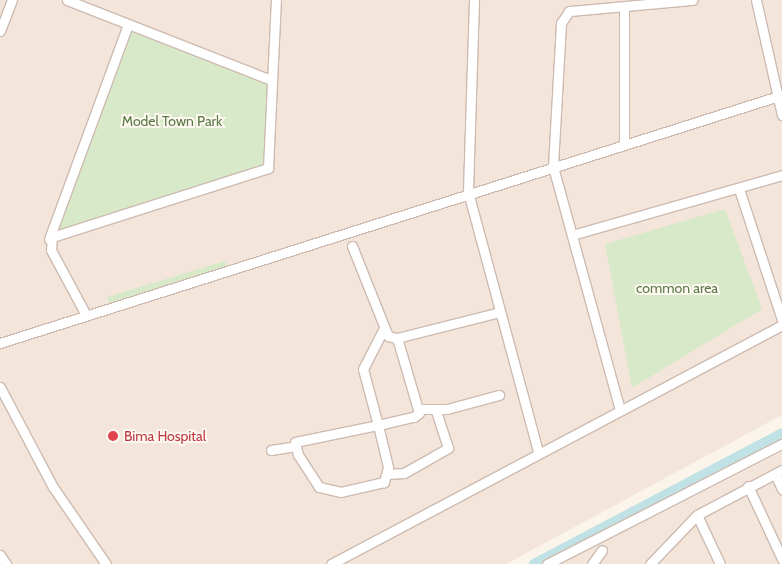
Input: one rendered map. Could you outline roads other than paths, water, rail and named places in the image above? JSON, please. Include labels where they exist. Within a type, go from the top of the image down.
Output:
[{"type":"street","points":[[0,31],[12,0]]},
{"type":"street","points":[[67,0],[82,3],[128,24],[271,80]]},
{"type":"street","points":[[49,239],[268,168],[276,0]]},
{"type":"street","points":[[474,0],[468,192],[538,452]]},
{"type":"street","points":[[620,410],[553,166],[564,15],[624,6],[693,0]]},
{"type":"street","points":[[756,0],[782,115]]},
{"type":"street","points":[[624,6],[624,144]]},
{"type":"street","points":[[86,315],[49,239],[128,24]]},
{"type":"street","points":[[0,343],[468,192],[779,96]]},
{"type":"street","points":[[572,235],[739,189],[782,175]]},
{"type":"street","points":[[739,189],[782,320]]},
{"type":"street","points":[[352,246],[383,330],[397,338],[420,409]]},
{"type":"street","points":[[397,338],[500,312]]},
{"type":"street","points":[[331,564],[538,452],[782,325]]},
{"type":"street","points":[[383,330],[363,369],[378,424],[386,474],[384,482],[341,492],[319,487],[296,446],[295,442],[378,424],[414,417],[420,409]]},
{"type":"street","points":[[0,387],[53,487],[106,564]]},
{"type":"street","points":[[420,409],[436,411],[499,395]]},
{"type":"street","points":[[386,474],[404,473],[448,448],[436,411]]},
{"type":"street","points":[[547,564],[782,444]]},
{"type":"street","points":[[271,450],[296,446]]},
{"type":"street","points":[[650,564],[697,515],[748,486],[778,472],[782,489]]},
{"type":"street","points":[[748,486],[782,560]]},
{"type":"street","points":[[697,515],[720,564]]},
{"type":"street","points":[[592,564],[602,550]]},
{"type":"street","points":[[0,555],[6,564]]},
{"type":"waterway","points":[[534,564],[782,433]]},
{"type":"place","name":"Bima Hospital","points":[[113,436]]},
{"type":"park label","name":"Model Town Park","points":[[172,121]]},
{"type":"park label","name":"common area","points":[[677,288]]}]
